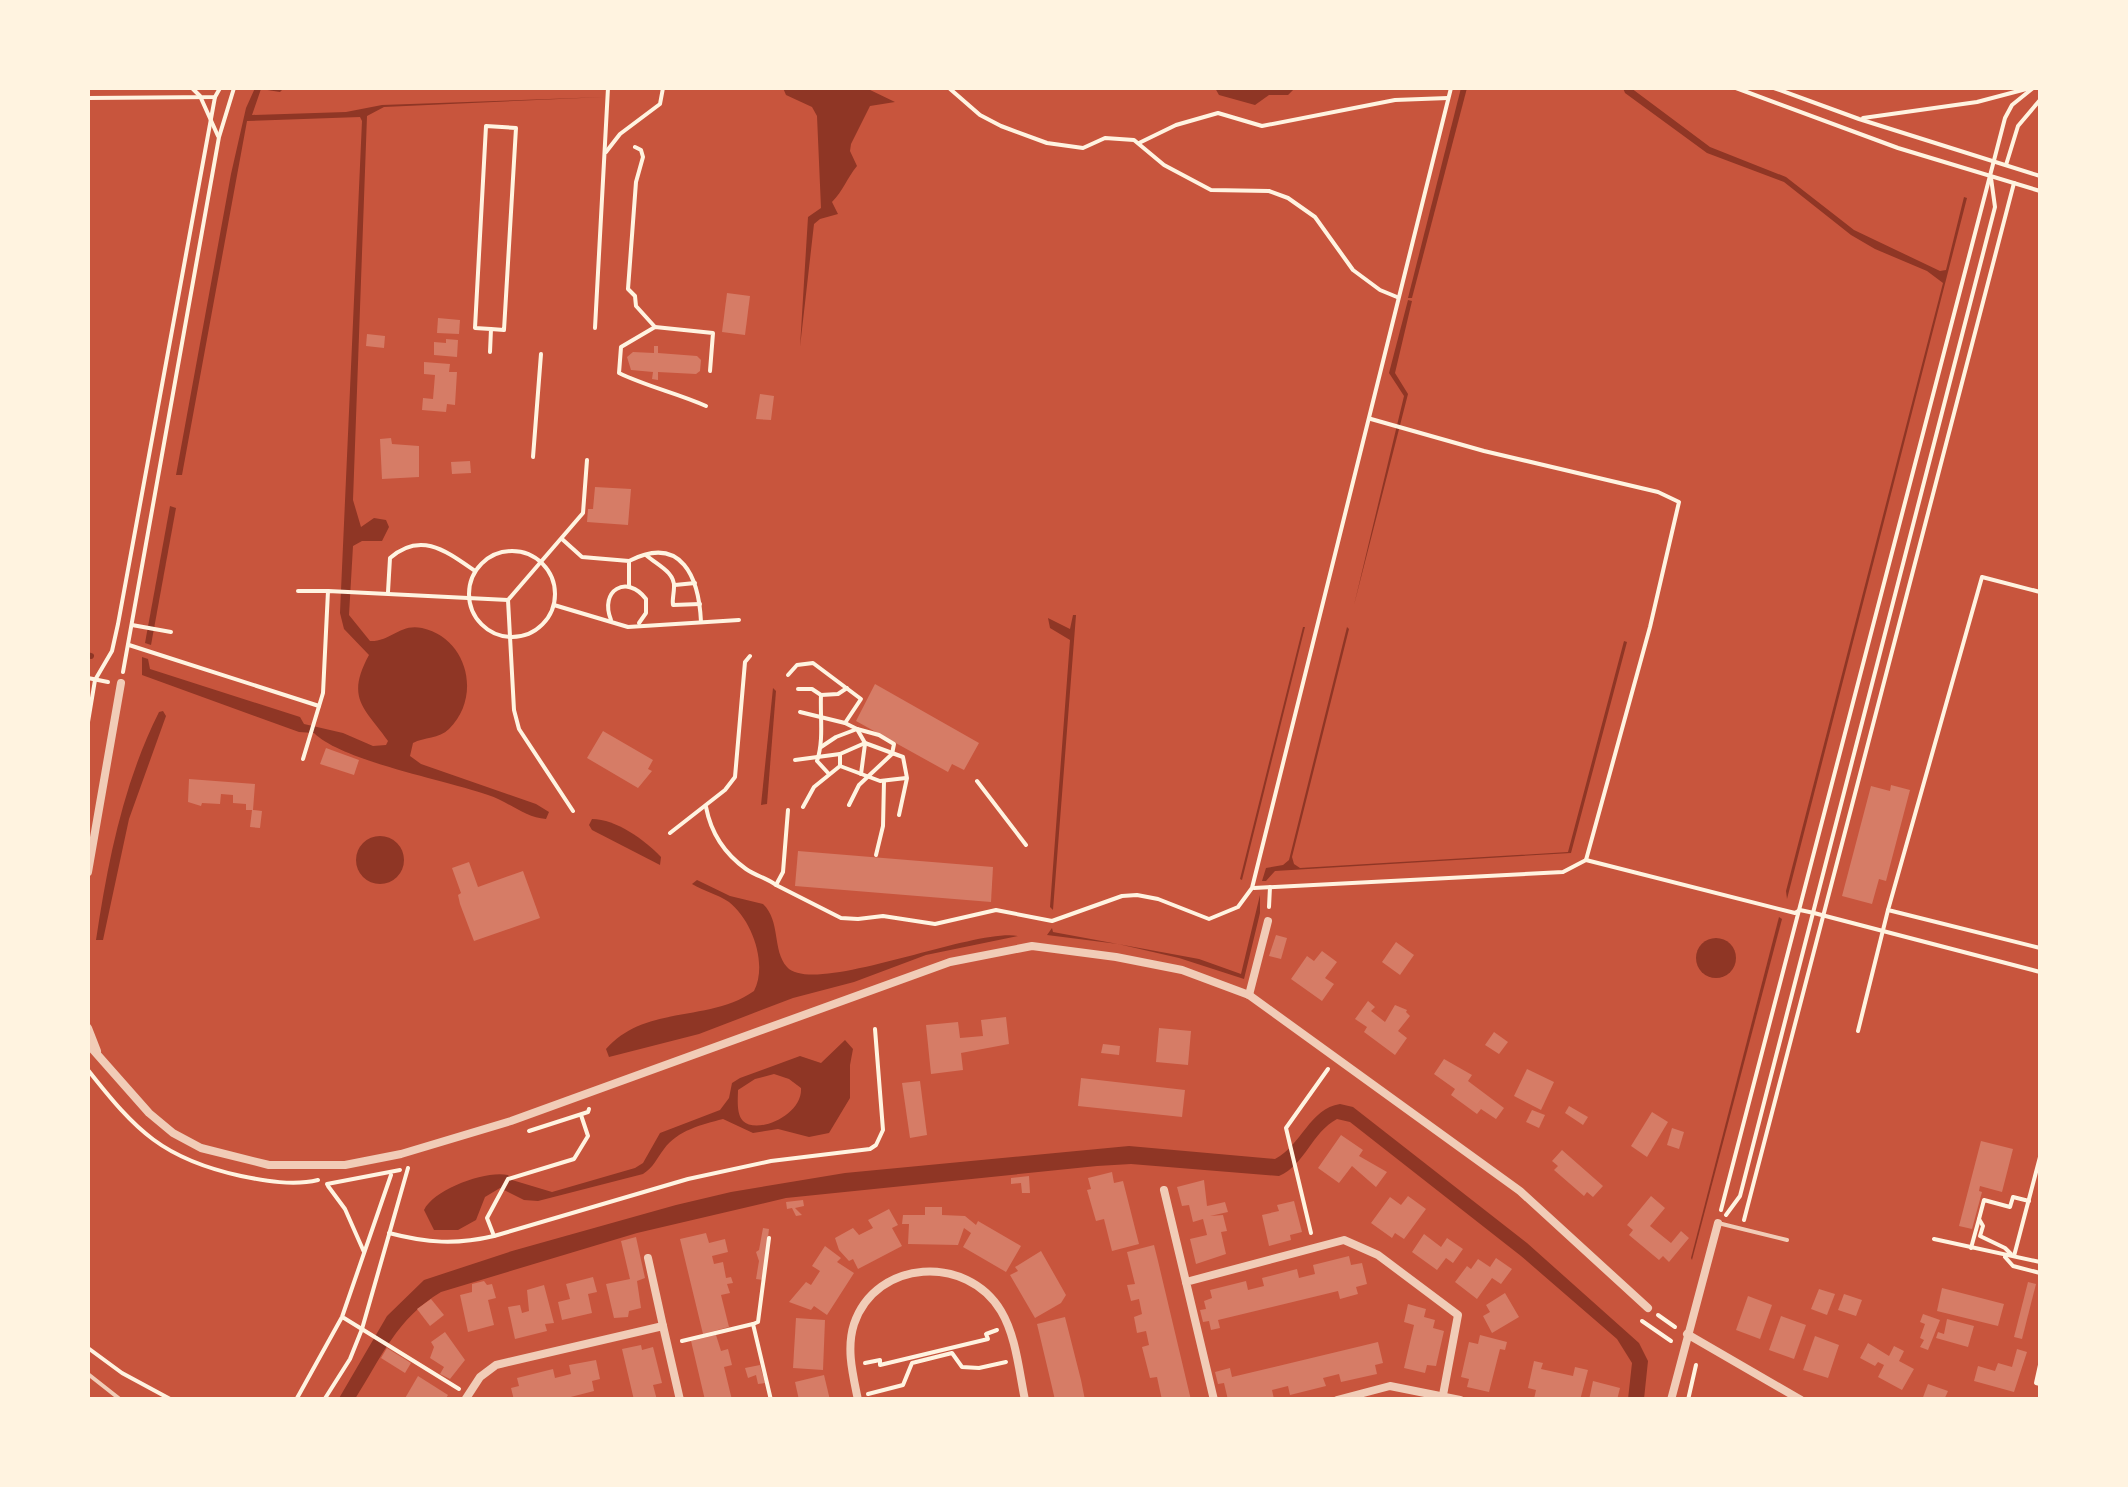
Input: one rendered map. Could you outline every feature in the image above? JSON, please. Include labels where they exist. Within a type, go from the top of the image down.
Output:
[{"type":"street","points":[[88,872],[121,683]]},
{"type":"street","points":[[1249,995],[1268,921]]},
{"type":"street","points":[[88,1044],[149,1113],[186,1140],[233,1158],[269,1165],[345,1165],[401,1154],[511,1121],[922,970],[1032,946],[1145,962],[1212,979],[1249,995],[1520,1191],[1648,1308]]},
{"type":"street","points":[[88,1028],[98,1053]]},
{"type":"street","points":[[1164,1190],[1214,1400]]},
{"type":"street","points":[[1671,1400],[1718,1224]]},
{"type":"street","points":[[1186,1282],[1344,1240],[1378,1254],[1458,1315],[1443,1396]]},
{"type":"street","points":[[648,1258],[680,1400]]},
{"type":"street","points":[[858,1398],[851,1365],[852,1328],[859,1311],[882,1286],[924,1270],[942,1271],[976,1284],[992,1298],[1008,1327],[1025,1400]]},
{"type":"street","points":[[466,1397],[487,1370],[496,1366],[663,1326]]},
{"type":"street","points":[[1687,1334],[1801,1400]]},
{"type":"street","points":[[1337,1400],[1390,1386],[1460,1400]]},
{"type":"lane","points":[[1718,1224],[1788,1240]]},
{"type":"lane","points":[[88,1374],[121,1400]]},
{"type":"path","points":[[192,88],[200,96],[219,137]]},
{"type":"path","points":[[88,722],[94,680],[112,651],[118,624],[210,117],[220,88]]},
{"type":"path","points":[[88,678],[121,683],[219,137],[234,88]]},
{"type":"path","points":[[595,328],[608,88]]},
{"type":"path","points":[[606,152],[660,104],[663,88]]},
{"type":"path","points":[[949,88],[980,115],[1046,143],[1083,148],[1105,138],[1139,143],[1164,165],[1211,190],[1269,191],[1288,198],[1315,216],[1353,270],[1380,290],[1399,298]]},
{"type":"path","points":[[705,805],[721,845],[750,872],[841,918],[883,916],[935,924],[996,910],[1052,921],[1122,896],[1137,895],[1209,919],[1238,907],[1252,888],[1451,88]]},
{"type":"path","points":[[1736,88],[1898,148],[2040,191]]},
{"type":"path","points":[[1774,88],[2040,176]]},
{"type":"path","points":[[1859,119],[1977,102],[2031,88]]},
{"type":"path","points":[[1718,1224],[1992,163],[2005,118],[2031,88]]},
{"type":"path","points":[[88,98],[215,97]]},
{"type":"path","points":[[1139,143],[1176,125],[1218,113],[1262,126],[1395,100],[1448,98]]},
{"type":"path","points":[[2005,167],[2018,126],[2040,100]]},
{"type":"path","points":[[486,126],[516,128],[504,330],[491,329],[475,328],[486,126]]},
{"type":"path","points":[[635,148],[641,150],[643,157],[636,182],[628,289],[635,296],[636,306],[655,328]]},
{"type":"path","points":[[1718,1224],[1740,1196],[1814,914],[1996,207],[1991,178]]},
{"type":"path","points":[[1738,1228],[1749,1209],[2014,184]]},
{"type":"path","points":[[706,406],[619,374],[621,347],[655,328],[712,333],[710,371]]},
{"type":"path","points":[[490,352],[491,329]]},
{"type":"path","points":[[533,458],[541,354]]},
{"type":"path","points":[[1370,418],[1658,492],[1680,502],[1586,860]]},
{"type":"path","points":[[573,811],[519,729],[514,710],[508,600],[582,513],[587,460]]},
{"type":"path","points":[[561,538],[582,558],[629,561],[669,554],[696,582],[701,622]]},
{"type":"path","points":[[388,594],[390,558],[412,545],[439,547],[474,571]]},
{"type":"path","points":[[504,552],[525,554],[541,562],[552,579],[554,606],[538,629],[509,639],[484,627],[468,598],[474,571],[492,556],[504,552]]},
{"type":"path","points":[[646,555],[671,573],[676,585],[671,597],[673,605],[700,604]]},
{"type":"path","points":[[629,561],[629,587]]},
{"type":"path","points":[[671,573],[684,566]]},
{"type":"path","points":[[1858,1031],[1982,577],[2040,592]]},
{"type":"path","points":[[676,585],[696,582]]},
{"type":"path","points":[[611,620],[608,598],[617,588],[629,587],[646,599],[646,613],[636,626]]},
{"type":"path","points":[[298,591],[508,600]]},
{"type":"path","points":[[303,758],[323,692],[332,591]]},
{"type":"path","points":[[554,606],[611,620],[620,626],[739,620]]},
{"type":"path","points":[[132,625],[171,632]]},
{"type":"path","points":[[129,645],[319,706]]},
{"type":"path","points":[[670,833],[725,790],[737,769],[745,662],[750,656]]},
{"type":"path","points":[[788,676],[797,665],[814,664],[861,699],[846,723]]},
{"type":"path","points":[[798,689],[808,688],[821,695],[838,694],[847,688]]},
{"type":"path","points":[[821,695],[818,738],[822,747]]},
{"type":"path","points":[[800,712],[846,723],[894,744],[892,754],[864,774],[849,805]]},
{"type":"path","points":[[829,774],[820,766],[822,747],[858,729]]},
{"type":"path","points":[[858,729],[865,743],[864,774]]},
{"type":"path","points":[[796,760],[840,754],[865,743],[903,757],[906,778],[899,815]]},
{"type":"path","points":[[840,754],[840,766]]},
{"type":"path","points":[[840,766],[884,782],[906,778]]},
{"type":"path","points":[[803,808],[814,788],[840,766]]},
{"type":"path","points":[[977,781],[1026,845]]},
{"type":"path","points":[[876,855],[884,782]]},
{"type":"path","points":[[776,885],[783,872],[788,810]]},
{"type":"path","points":[[1252,888],[1563,872],[1586,860],[2040,972]]},
{"type":"path","points":[[1268,921],[1270,887]]},
{"type":"path","points":[[1888,910],[2040,948]]},
{"type":"path","points":[[389,1233],[447,1244],[494,1236],[688,1179],[771,1161],[870,1150],[883,1130],[875,1029]]},
{"type":"path","points":[[1315,1247],[1286,1128],[1336,1057]]},
{"type":"path","points":[[1328,1068],[1341,1077]]},
{"type":"path","points":[[494,1236],[488,1222],[508,1179],[574,1159],[588,1136],[581,1115]]},
{"type":"path","points":[[296,1400],[342,1317],[401,1154]]},
{"type":"path","points":[[2010,1256],[2040,1157]]},
{"type":"path","points":[[306,1166],[327,1184],[346,1209],[364,1252]]},
{"type":"path","points":[[324,1400],[365,1331],[408,1168]]},
{"type":"path","points":[[1971,1248],[1984,1200],[2010,1207],[2014,1197],[2029,1200]]},
{"type":"path","points":[[1979,1219],[1983,1226],[1980,1236],[2004,1248],[2013,1266],[2040,1273]]},
{"type":"path","points":[[667,1344],[758,1322],[770,1238]]},
{"type":"path","points":[[1934,1239],[2040,1262]]},
{"type":"path","points":[[1648,1308],[1687,1334]]},
{"type":"path","points":[[1636,1315],[1684,1348]]},
{"type":"path","points":[[342,1317],[466,1397]]},
{"type":"path","points":[[753,1324],[770,1400]]},
{"type":"path","points":[[851,1365],[880,1360],[880,1365],[929,1355],[988,1338],[986,1334],[1008,1327]]},
{"type":"path","points":[[1688,1400],[1702,1342]]},
{"type":"path","points":[[88,1348],[122,1373],[172,1400]]},
{"type":"path","points":[[858,1398],[903,1385],[910,1376],[912,1363],[929,1355],[952,1354],[962,1367],[972,1369],[1016,1359]]},
{"type":"path","points":[[2040,1365],[2036,1383],[2040,1384]]},
{"type":"shaded area","points":[[255,88],[284,88],[280,92],[261,89],[252,115],[346,112],[382,105],[604,97],[384,107],[367,116],[353,500],[361,527],[374,518],[386,520],[389,527],[382,541],[362,541],[353,546],[349,615],[370,641],[407,628],[422,628],[438,634],[459,656],[467,686],[459,716],[445,732],[413,743],[410,756],[421,764],[536,804],[549,812],[546,819],[488,795],[370,761],[314,733],[299,732],[142,675],[142,657],[148,659],[150,669],[300,717],[304,724],[343,733],[373,746],[386,745],[388,741],[358,693],[369,655],[344,629],[340,613],[360,117],[247,121],[182,475],[176,475],[231,174],[246,108]]},
{"type":"shaded area","points":[[783,88],[866,88],[895,102],[870,106],[851,144],[857,166],[832,202],[838,214],[814,224],[800,347],[808,217],[821,208],[817,116],[812,107],[786,95]]},
{"type":"shaded area","points":[[1215,88],[1295,88],[1288,95],[1269,95],[1255,105],[1219,95]]},
{"type":"shaded area","points":[[1461,88],[1467,88],[1412,298],[1408,298]]},
{"type":"shaded area","points":[[1623,88],[1631,88],[1710,147],[1786,177],[1854,230],[1940,271],[1946,270],[1964,197],[1967,198],[1787,899],[1943,283],[1927,271],[1851,235],[1784,182],[1707,153]]},
{"type":"shaded area","points":[[1408,300],[1412,301],[1395,373],[1408,394],[1354,605],[1404,396],[1389,373]]},
{"type":"shaded area","points":[[170,506],[176,508],[151,645],[145,643]]},
{"type":"shaded area","points":[[1073,615],[1053,910],[1050,907],[1070,640],[1050,628],[1048,618],[1070,629]]},
{"type":"shaded area","points":[[1305,627],[1242,880],[1240,879]]},
{"type":"shaded area","points":[[1347,627],[1292,857],[1294,864],[1300,868],[1568,852],[1624,641],[1627,642],[1571,853],[1275,871],[1262,881],[1266,868],[1289,860]]},
{"type":"shaded area","points":[[773,688],[776,691],[767,804],[761,805]]},
{"type":"shaded area","points":[[163,711],[166,716],[129,819],[103,940],[96,940],[126,795],[146,739]]},
{"type":"shaded area","points":[[592,819],[611,823],[638,838],[661,857],[660,865],[592,830]]},
{"type":"shaded area","points":[[380,836],[397,843],[404,860],[397,877],[380,884],[363,877],[356,860],[363,843]]},
{"type":"shaded area","points":[[697,880],[730,896],[763,904],[772,919],[782,960],[787,967],[803,974],[828,974],[996,936],[1018,936],[926,955],[854,982],[793,998],[699,1034],[609,1057],[606,1049],[640,1025],[718,1007],[754,991],[759,968],[751,931],[729,902],[692,884]]},
{"type":"shaded area","points":[[1260,895],[1260,913],[1244,979],[1118,944],[1199,959],[1241,974]]},
{"type":"shaded area","points":[[1779,917],[1782,919],[1692,1260],[1691,1258]]},
{"type":"shaded area","points":[[1052,928],[1053,932],[1118,944],[1047,935]]},
{"type":"shaded area","points":[[1716,938],[1730,944],[1736,958],[1730,972],[1716,978],[1702,972],[1696,958],[1702,944]]},
{"type":"shaded area","points":[[845,1040],[853,1049],[850,1098],[829,1133],[809,1137],[778,1129],[753,1133],[723,1119],[676,1137],[643,1174],[538,1201],[524,1200],[500,1188],[485,1197],[476,1220],[458,1230],[434,1230],[424,1210],[449,1188],[487,1175],[508,1175],[512,1180],[552,1192],[635,1168],[643,1163],[660,1133],[720,1110],[729,1098],[732,1083],[740,1078],[800,1056],[821,1063]],"holes":[[[774,1074],[801,1088],[795,1107],[768,1124],[758,1126],[743,1121],[738,1110],[738,1090],[755,1079]]]},
{"type":"shaded area","points":[[1340,1104],[1353,1107],[1527,1243],[1639,1343],[1648,1361],[1644,1399],[1628,1399],[1632,1363],[1617,1339],[1521,1256],[1350,1122],[1337,1119],[1321,1132],[1296,1164],[1279,1176],[1131,1164],[1097,1166],[786,1198],[637,1233],[441,1292],[401,1326],[355,1399],[338,1400],[387,1316],[424,1280],[512,1251],[731,1192],[845,1173],[1129,1146],[1275,1159],[1321,1112]]},
{"type":"building","points":[[727,293],[750,296],[745,335],[722,332]]},
{"type":"building","points":[[438,318],[460,320],[459,334],[437,333]]},
{"type":"building","points":[[367,334],[385,336],[384,348],[366,346]]},
{"type":"building","points":[[446,339],[458,340],[457,357],[434,355],[434,342],[446,343]]},
{"type":"building","points":[[654,346],[658,346],[658,353],[697,356],[701,360],[700,371],[658,372],[658,380],[652,379],[653,372],[631,370],[627,357],[633,352],[654,353]]},
{"type":"building","points":[[424,362],[450,364],[449,372],[457,372],[455,405],[447,404],[446,412],[422,410],[423,398],[433,399],[435,375],[424,374]]},
{"type":"building","points":[[760,394],[774,396],[771,420],[756,419]]},
{"type":"building","points":[[391,438],[392,444],[419,446],[419,477],[382,479],[380,439]]},
{"type":"building","points":[[470,461],[471,473],[452,474],[451,462]]},
{"type":"building","points":[[595,487],[631,489],[628,525],[587,522]]},
{"type":"building","points":[[875,684],[979,743],[964,770],[952,764],[948,772],[856,721]]},
{"type":"building","points":[[603,731],[653,760],[648,769],[652,771],[638,788],[587,758]]},
{"type":"building","points":[[326,748],[359,760],[354,775],[320,764]]},
{"type":"building","points":[[189,779],[255,784],[253,810],[262,811],[260,828],[250,827],[252,810],[246,810],[246,804],[233,803],[233,795],[221,794],[220,804],[201,806],[188,802]]},
{"type":"building","points":[[1891,785],[1910,790],[1886,881],[1879,879],[1872,904],[1842,896],[1871,786],[1890,791]]},
{"type":"building","points":[[798,851],[993,867],[991,902],[795,886]]},
{"type":"building","points":[[469,862],[478,887],[523,871],[540,918],[474,941],[452,868]]},
{"type":"building","points":[[1276,935],[1287,938],[1281,959],[1269,956]]},
{"type":"building","points":[[1396,942],[1414,955],[1400,975],[1382,962]]},
{"type":"building","points":[[1322,951],[1337,962],[1325,978],[1334,984],[1322,1001],[1291,979],[1307,956],[1314,961]]},
{"type":"building","points":[[1368,1001],[1375,1007],[1371,1011],[1385,1022],[1395,1005],[1407,1010],[1410,1016],[1398,1031],[1407,1038],[1395,1055],[1364,1032],[1367,1027],[1355,1019]]},
{"type":"building","points":[[1006,1017],[1009,1044],[961,1053],[963,1070],[931,1074],[926,1025],[958,1022],[960,1038],[983,1036],[981,1020]]},
{"type":"building","points":[[1159,1028],[1191,1031],[1188,1065],[1156,1062]]},
{"type":"building","points":[[1494,1032],[1508,1042],[1499,1054],[1485,1045]]},
{"type":"building","points":[[1103,1044],[1120,1046],[1119,1055],[1101,1053]]},
{"type":"building","points":[[1444,1059],[1472,1075],[1468,1081],[1504,1108],[1496,1119],[1481,1109],[1477,1114],[1451,1095],[1455,1089],[1434,1074]]},
{"type":"building","points":[[1527,1069],[1554,1082],[1541,1110],[1514,1096]]},
{"type":"building","points":[[1081,1078],[1185,1090],[1182,1117],[1078,1106]]},
{"type":"building","points":[[920,1081],[927,1135],[910,1138],[902,1083]]},
{"type":"building","points":[[1569,1106],[1588,1117],[1583,1125],[1565,1113]]},
{"type":"building","points":[[1532,1110],[1545,1115],[1539,1128],[1526,1122]]},
{"type":"building","points":[[1652,1112],[1668,1122],[1647,1157],[1631,1146]]},
{"type":"building","points":[[1672,1128],[1684,1132],[1679,1149],[1667,1145]]},
{"type":"building","points":[[1341,1135],[1363,1150],[1359,1156],[1387,1172],[1376,1187],[1352,1166],[1339,1183],[1318,1168]]},
{"type":"building","points":[[1981,1141],[2013,1149],[2002,1192],[1980,1186],[1982,1192],[1972,1229],[1959,1226]]},
{"type":"building","points":[[1562,1150],[1603,1186],[1593,1197],[1587,1192],[1584,1196],[1554,1170],[1558,1166],[1552,1161]]},
{"type":"building","points":[[1112,1172],[1114,1183],[1123,1181],[1139,1244],[1112,1251],[1104,1219],[1096,1221],[1087,1190],[1091,1189],[1088,1178]]},
{"type":"building","points":[[1029,1176],[1030,1193],[1022,1193],[1021,1183],[1011,1184],[1011,1178]]},
{"type":"building","points":[[1204,1180],[1207,1206],[1225,1202],[1228,1212],[1210,1216],[1223,1215],[1227,1231],[1221,1232],[1226,1254],[1196,1264],[1190,1239],[1207,1235],[1203,1219],[1193,1222],[1189,1205],[1182,1206],[1177,1187]]},
{"type":"building","points":[[1408,1196],[1426,1209],[1404,1239],[1395,1233],[1392,1238],[1371,1223],[1390,1197],[1401,1205]]},
{"type":"building","points":[[1651,1196],[1665,1208],[1650,1226],[1671,1243],[1681,1231],[1689,1238],[1669,1262],[1663,1256],[1659,1260],[1629,1235],[1633,1230],[1627,1225]]},
{"type":"building","points":[[803,1200],[804,1206],[795,1208],[802,1215],[796,1216],[792,1208],[787,1209],[786,1202]]},
{"type":"building","points":[[1294,1201],[1302,1232],[1290,1235],[1291,1240],[1269,1246],[1262,1215],[1279,1211],[1277,1205]]},
{"type":"building","points":[[925,1207],[942,1207],[942,1215],[965,1216],[976,1225],[978,1221],[1021,1246],[1006,1272],[963,1247],[971,1233],[964,1228],[958,1245],[908,1244],[909,1224],[902,1224],[903,1215],[925,1215]]},
{"type":"building","points":[[889,1209],[898,1225],[892,1228],[902,1246],[858,1269],[853,1259],[849,1261],[839,1250],[835,1238],[853,1228],[859,1235],[873,1228],[868,1220]]},
{"type":"building","points":[[763,1228],[769,1229],[763,1280],[756,1279],[756,1252]]},
{"type":"building","points":[[706,1233],[709,1243],[725,1239],[728,1252],[712,1256],[714,1264],[723,1262],[726,1278],[731,1277],[733,1283],[727,1284],[730,1293],[721,1295],[729,1327],[703,1334],[680,1239]]},
{"type":"building","points":[[1424,1234],[1441,1247],[1447,1238],[1463,1249],[1453,1263],[1446,1258],[1437,1270],[1412,1252]]},
{"type":"building","points":[[636,1237],[645,1278],[637,1281],[641,1308],[629,1311],[628,1317],[614,1318],[606,1284],[630,1279],[621,1241]]},
{"type":"building","points":[[1154,1245],[1191,1400],[1162,1400],[1157,1377],[1150,1378],[1142,1347],[1149,1345],[1146,1331],[1137,1333],[1134,1317],[1142,1314],[1139,1299],[1131,1301],[1127,1285],[1135,1284],[1127,1252]]},
{"type":"building","points":[[825,1246],[841,1258],[837,1262],[854,1273],[827,1315],[814,1306],[811,1310],[789,1302],[806,1282],[811,1285],[820,1271],[812,1266]]},
{"type":"building","points":[[1041,1251],[1066,1295],[1061,1303],[1035,1318],[1010,1275],[1018,1271],[1015,1267]]},
{"type":"building","points":[[1349,1256],[1351,1265],[1362,1263],[1367,1284],[1356,1287],[1358,1294],[1340,1299],[1338,1291],[1218,1320],[1220,1328],[1211,1330],[1209,1321],[1203,1322],[1200,1310],[1206,1309],[1204,1301],[1212,1298],[1210,1290],[1246,1281],[1248,1290],[1264,1286],[1262,1278],[1297,1269],[1299,1278],[1315,1274],[1313,1265]]},
{"type":"building","points":[[1496,1258],[1512,1269],[1501,1284],[1492,1278],[1477,1299],[1455,1282],[1478,1259],[1490,1267]]},
{"type":"building","points":[[593,1277],[597,1292],[588,1294],[592,1313],[562,1320],[558,1302],[570,1299],[566,1284]]},
{"type":"building","points":[[2028,1282],[2036,1284],[2022,1339],[2014,1337]]},
{"type":"building","points":[[472,1284],[492,1284],[496,1298],[488,1300],[494,1325],[468,1332],[460,1295],[472,1292]]},
{"type":"building","points":[[544,1285],[554,1323],[545,1324],[547,1331],[515,1339],[508,1307],[520,1305],[522,1313],[529,1311],[527,1290]]},
{"type":"building","points":[[1942,1288],[2004,1304],[1998,1326],[1937,1311]]},
{"type":"building","points":[[1819,1289],[1835,1294],[1827,1315],[1811,1309]]},
{"type":"building","points":[[1505,1293],[1519,1317],[1492,1333],[1483,1316],[1490,1312],[1486,1305]]},
{"type":"building","points":[[1844,1294],[1862,1300],[1856,1316],[1838,1310]]},
{"type":"building","points":[[1748,1296],[1772,1305],[1760,1339],[1736,1330]]},
{"type":"building","points":[[431,1299],[444,1315],[430,1326],[417,1309]]},
{"type":"building","points":[[1408,1304],[1426,1309],[1424,1317],[1435,1320],[1433,1328],[1444,1331],[1436,1366],[1427,1365],[1425,1373],[1404,1368],[1414,1325],[1404,1322]]},
{"type":"building","points":[[1923,1314],[1940,1320],[1928,1350],[1920,1347],[1924,1340],[1920,1338],[1925,1324],[1920,1322]]},
{"type":"building","points":[[1781,1316],[1806,1325],[1794,1359],[1769,1350]]},
{"type":"building","points":[[1065,1317],[1085,1400],[1055,1400],[1037,1324]]},
{"type":"building","points":[[796,1318],[825,1320],[823,1370],[793,1368]]},
{"type":"building","points":[[1947,1319],[1974,1326],[1968,1347],[1936,1338],[1938,1332],[1944,1334]]},
{"type":"building","points":[[445,1332],[465,1360],[450,1379],[440,1374],[444,1367],[430,1358],[434,1347],[431,1342]]},
{"type":"building","points":[[716,1335],[721,1351],[728,1349],[732,1365],[724,1367],[732,1400],[705,1400],[691,1341]]},
{"type":"building","points":[[1480,1335],[1507,1342],[1505,1350],[1500,1349],[1489,1392],[1467,1387],[1469,1379],[1461,1377],[1469,1342],[1478,1344]]},
{"type":"building","points":[[1815,1336],[1839,1345],[1828,1378],[1803,1370]]},
{"type":"building","points":[[1378,1342],[1383,1363],[1375,1365],[1377,1374],[1341,1382],[1339,1374],[1323,1378],[1326,1386],[1290,1395],[1288,1386],[1272,1390],[1274,1399],[1270,1400],[1228,1400],[1224,1383],[1218,1384],[1215,1372],[1230,1368],[1232,1377]]},
{"type":"building","points":[[1868,1343],[1889,1356],[1894,1346],[1904,1351],[1899,1361],[1914,1369],[1902,1390],[1878,1377],[1884,1365],[1878,1362],[1875,1366],[1860,1358]]},
{"type":"building","points":[[641,1345],[642,1350],[653,1347],[662,1383],[653,1385],[657,1400],[634,1400],[622,1349]]},
{"type":"building","points":[[387,1348],[411,1363],[405,1373],[381,1358]]},
{"type":"building","points":[[2017,1349],[2027,1352],[2014,1392],[1974,1381],[1978,1366],[1995,1371],[1998,1363],[2012,1367]]},
{"type":"building","points":[[596,1360],[600,1379],[592,1381],[594,1391],[559,1400],[514,1400],[511,1388],[519,1386],[517,1378],[553,1369],[555,1378],[571,1374],[569,1365]]},
{"type":"building","points":[[1534,1361],[1543,1363],[1541,1369],[1573,1376],[1575,1367],[1588,1370],[1580,1400],[1534,1399],[1536,1390],[1528,1388]]},
{"type":"building","points":[[760,1365],[765,1383],[758,1384],[756,1375],[748,1378],[745,1368]]},
{"type":"building","points":[[824,1375],[830,1400],[799,1400],[795,1382]]},
{"type":"building","points":[[418,1376],[448,1395],[445,1400],[404,1400]]},
{"type":"building","points":[[1593,1381],[1620,1388],[1617,1400],[1589,1400]]},
{"type":"building","points":[[1928,1384],[1948,1391],[1944,1400],[1922,1400]]}]
